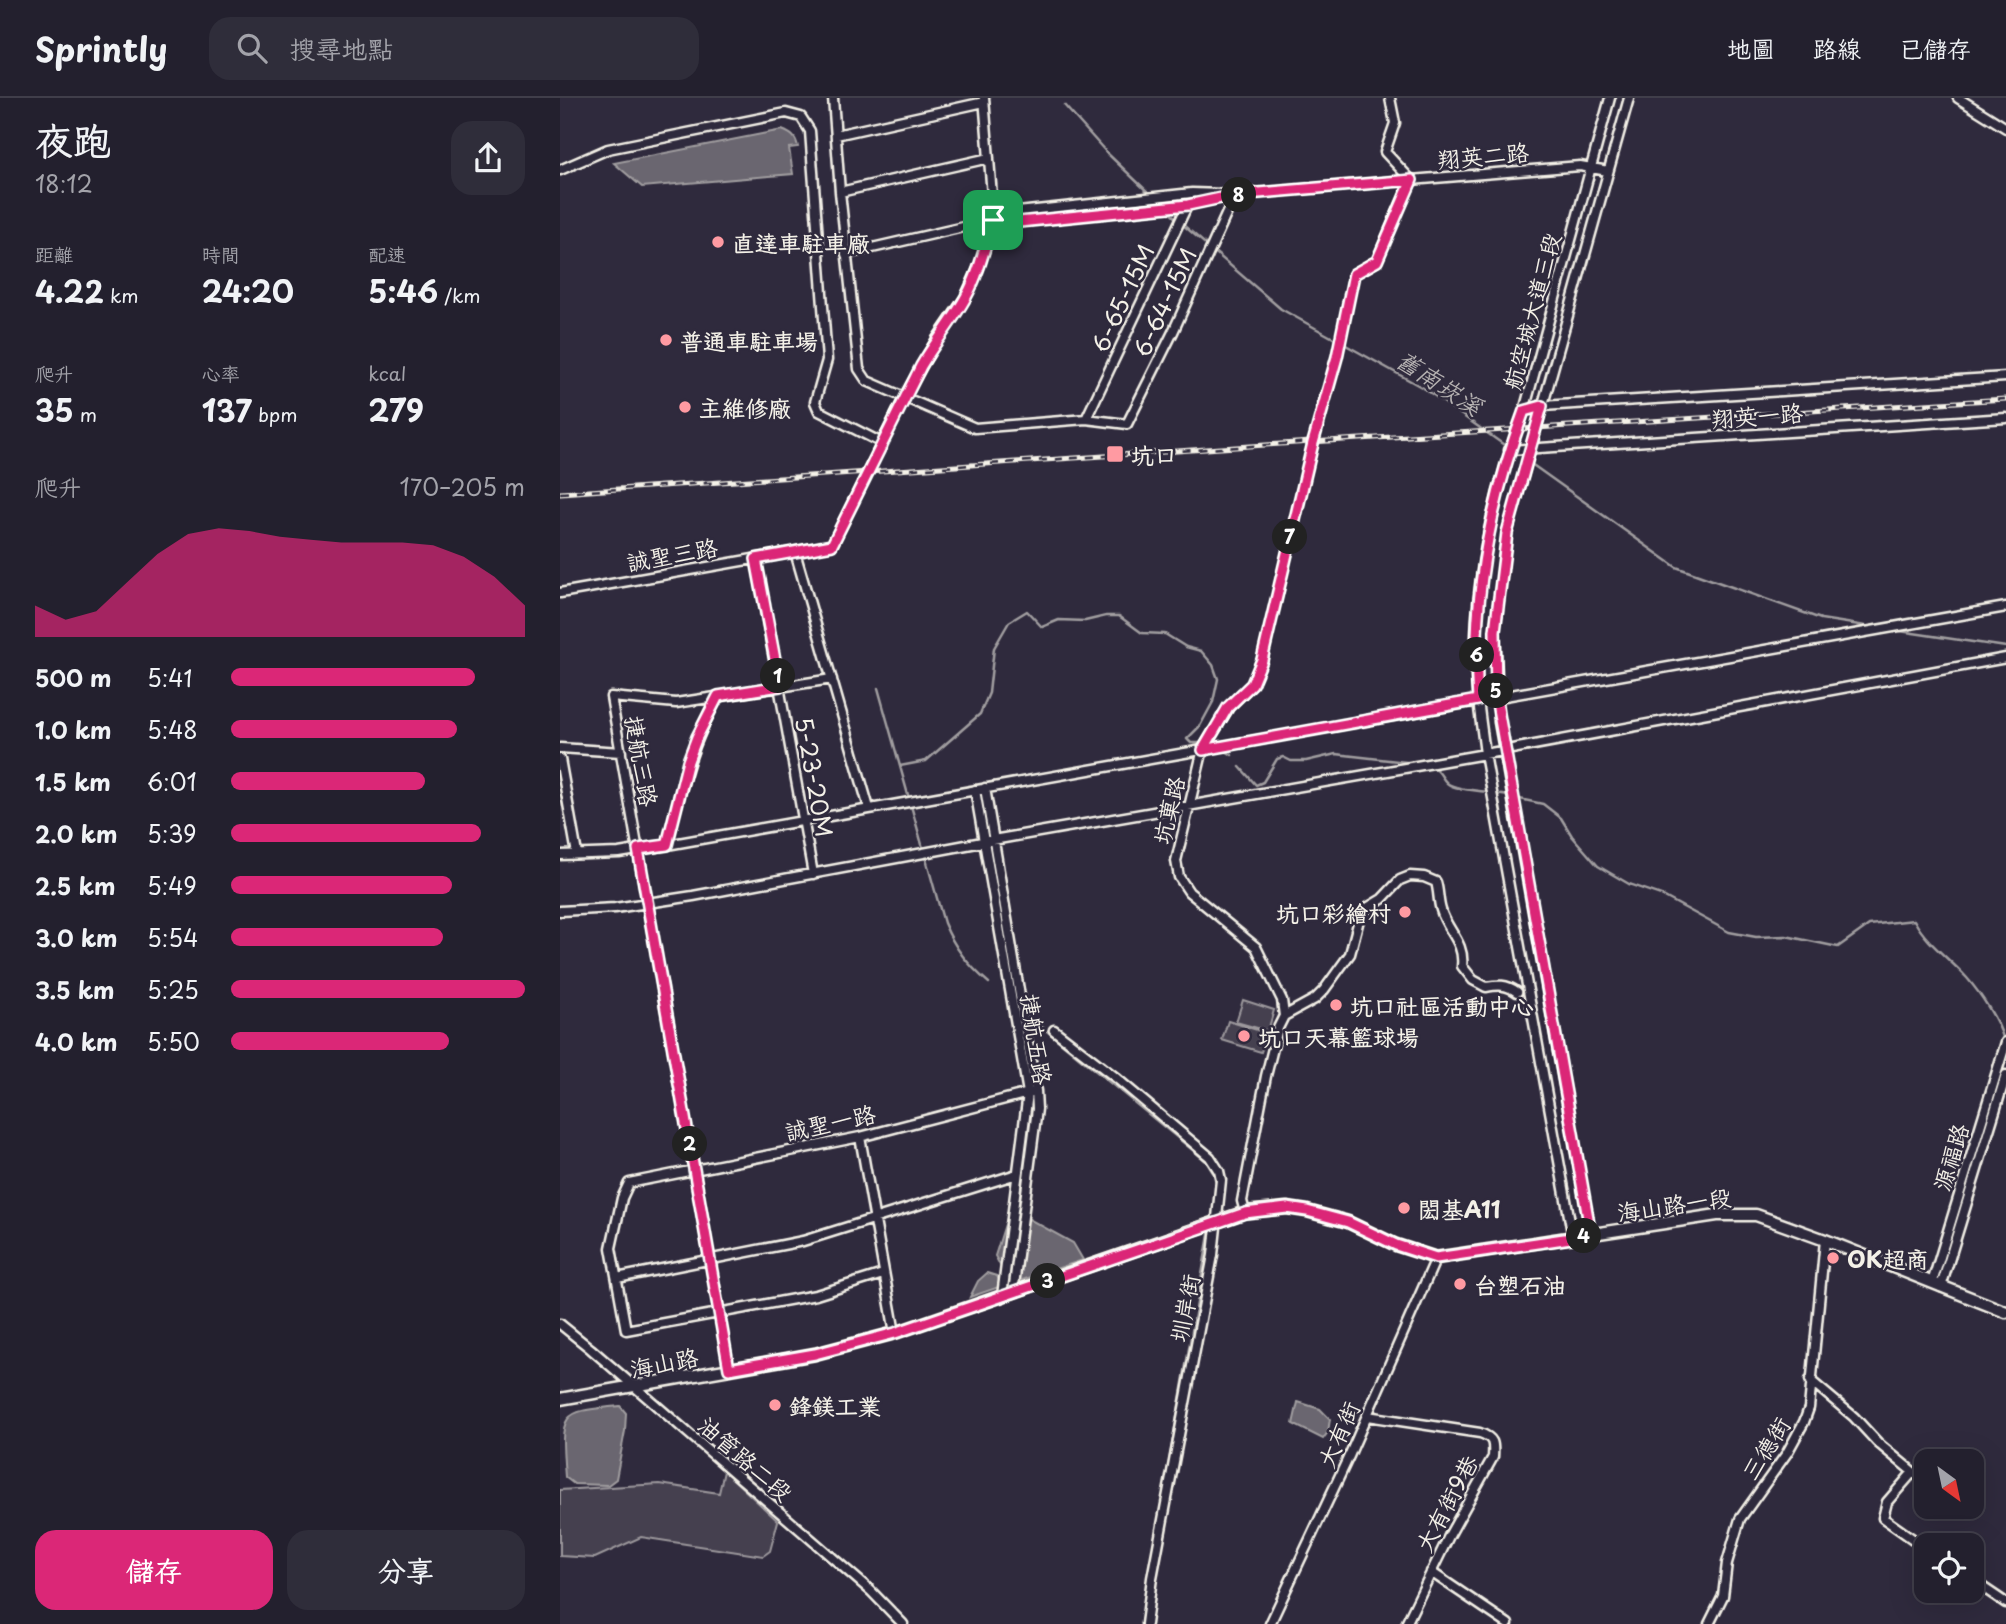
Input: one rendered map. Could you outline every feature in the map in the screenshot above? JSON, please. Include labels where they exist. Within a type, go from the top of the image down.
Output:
[{"type":"main road","name":"海山路一段","points":[[1216,1224],[1245,1213],[1287,1208],[1307,1211],[1348,1222],[1396,1245],[1436,1258],[1734,1213],[1756,1215],[2006,1312]]},
{"type":"main road","name":"海山路","points":[[560,1399],[815,1354],[895,1333],[1216,1224]]},
{"type":"street","points":[[833,98],[859,369],[867,381],[975,428],[1086,419]]},
{"type":"street","points":[[1390,98],[1395,123],[1385,152],[1412,180]]},
{"type":"street","name":"航空城大道三段","points":[[1573,1238],[1485,754],[1478,700],[1477,630],[1481,582],[1509,450],[1524,411],[1610,98]]},
{"type":"street","name":"航空城大道三段","points":[[1591,1235],[1504,750],[1496,697],[1495,631],[1507,533],[1629,98]]},
{"type":"street","points":[[1958,98],[2006,128]]},
{"type":"street","points":[[560,170],[608,149],[786,113],[801,117],[810,131],[827,360],[815,402],[819,411],[882,443],[937,339],[965,298],[979,267],[993,220],[984,100],[836,135]]},
{"type":"street","points":[[840,192],[989,158]]},
{"type":"street","name":"翔英二路","points":[[993,220],[1009,223],[1188,205],[1235,195],[1412,180],[1590,166],[1608,170]]},
{"type":"street","name":"坑菓路","points":[[1284,1016],[1282,1000],[1256,947],[1244,934],[1197,899],[1179,877],[1176,861],[1203,750],[1228,707],[1252,684],[1262,660],[1313,443],[1337,357],[1354,274],[1377,261],[1412,180]]},
{"type":"street","name":"翔英二路","points":[[846,254],[993,220],[1009,213],[1192,193],[1235,195]]},
{"type":"street","name":"6-65-15M","points":[[1086,419],[1192,193]]},
{"type":"street","name":"6-64-15M","points":[[1086,419],[1127,424],[1173,332],[1235,195]]},
{"type":"street","name":"翔英一路","points":[[1524,411],[1542,406],[2006,377]]},
{"type":"street","name":"翔英一路","points":[[1509,450],[2006,418]]},
{"type":"street","name":"誠聖三路","points":[[560,593],[832,545],[882,443]]},
{"type":"street","points":[[795,552],[869,808]]},
{"type":"street","name":"5-23-20M","points":[[756,559],[813,874]]},
{"type":"street","points":[[560,855],[618,853],[667,845],[2006,607]]},
{"type":"street","points":[[560,911],[648,903],[2006,658]]},
{"type":"street","points":[[667,845],[688,761],[718,696],[832,679]]},
{"type":"street","name":"捷航三路","points":[[718,696],[676,703],[611,697],[729,1369]]},
{"type":"street","points":[[560,748],[621,752]]},
{"type":"street","points":[[560,759],[577,854]]},
{"type":"street","name":"捷航五路","points":[[985,788],[1032,1092],[1017,1174],[1002,1296]]},
{"type":"street","name":"捷航五路","points":[[975,790],[1037,1108],[1013,1293]]},
{"type":"street","points":[[1245,1213],[1242,1201],[1278,1028],[1284,1016],[1308,1003],[1324,990],[1350,954],[1360,916],[1390,893],[1400,880],[1409,876],[1424,877],[1436,883],[1440,909],[1461,946],[1462,966],[1473,980],[1486,987],[1509,986],[1517,992]]},
{"type":"street","name":"圳岸街","points":[[1054,1030],[1210,1157],[1221,1180],[1213,1255],[1152,1577],[1146,1624]]},
{"type":"street","name":"源福路","points":[[1936,1285],[2006,1042]]},
{"type":"street","name":"源福路","points":[[1936,1285],[2006,1075]]},
{"type":"street","name":"誠聖一路","points":[[617,1278],[611,1248],[622,1198],[629,1183],[860,1137],[1032,1092]]},
{"type":"street","points":[[860,1137],[895,1333]]},
{"type":"street","points":[[883,1274],[816,1295],[626,1330],[617,1278],[803,1241],[1017,1174]]},
{"type":"street","name":"三德街","points":[[1709,1624],[1723,1596],[1727,1563],[1740,1519],[1768,1482],[1804,1422],[1809,1408],[1825,1240]]},
{"type":"street","name":"大有街","points":[[1270,1624],[1367,1416],[1436,1258]]},
{"type":"street","name":"油管路二段","points":[[560,1325],[871,1591],[903,1624]]},
{"type":"street","points":[[1810,1380],[1913,1472],[1887,1502],[1883,1518],[1914,1540]]},
{"type":"street","name":"大有街9巷","points":[[1367,1416],[1480,1433],[1490,1436],[1494,1443],[1493,1457],[1406,1624]]},
{"type":"street","points":[[1431,1573],[1508,1624]]},
{"type":"street","points":[[1984,1588],[2006,1603]]},
{"type":"shaded area","points":[[782,130],[793,136],[798,147],[789,148],[793,174],[642,187],[614,163]]},
{"type":"shaded area","points":[[1243,1000],[1274,1010],[1268,1031],[1236,1022]]},
{"type":"shaded area","name":"坑口天幕籃球場","points":[[1228,1021],[1267,1033],[1261,1052],[1222,1040]]},
{"type":"shaded area","points":[[1011,1213],[1018,1213],[1073,1243],[1083,1260],[1010,1284],[995,1256]]},
{"type":"shaded area","points":[[987,1273],[997,1276],[1002,1286],[970,1297],[978,1281]]},
{"type":"shaded area","points":[[1298,1402],[1320,1409],[1330,1419],[1328,1432],[1323,1439],[1293,1424]]},
{"type":"shaded area","points":[[620,1406],[626,1413],[616,1479],[608,1485],[574,1484],[565,1477],[563,1438],[568,1419],[585,1410]]},
{"type":"shaded area","points":[[724,1471],[778,1521],[770,1551],[763,1556],[641,1537],[595,1558],[560,1556],[560,1490],[660,1484],[719,1493]]},
{"type":"waterway","name":"舊南崁溪","points":[[1064,105],[1107,153],[1152,196]]},
{"type":"waterway","name":"舊南崁溪","points":[[1167,210],[1177,219]]},
{"type":"waterway","name":"舊南崁溪","points":[[1182,224],[1281,309],[1425,389],[1507,447]]},
{"type":"waterway","name":"舊南崁溪","points":[[1530,463],[1676,567],[1821,619],[1872,627]]},
{"type":"waterway","points":[[900,766],[926,761],[980,714],[989,693],[994,648],[1009,622],[1027,611],[1042,627],[1059,620],[1085,621],[1119,616],[1142,633],[1165,634],[1186,647],[1201,651],[1213,665],[1218,679],[1213,702],[1200,726],[1187,739],[1191,743],[1218,745]]},
{"type":"waterway","name":"舊南崁溪","points":[[1893,630],[2006,647]]},
{"type":"waterway","points":[[878,688],[944,923],[963,956],[989,983]]},
{"type":"waterway","points":[[1223,749],[1232,755]]},
{"type":"waterway","points":[[1240,767],[1256,785],[1263,782],[1277,759],[1283,757],[1291,761],[1306,761],[1336,754],[1415,763]]},
{"type":"waterway","points":[[1431,766],[1451,785],[1488,792]]},
{"type":"waterway","points":[[1495,794],[1509,796]]},
{"type":"waterway","points":[[1515,798],[1543,804],[1561,818],[1572,836],[1598,866],[1629,884],[1661,895],[1729,932],[1756,937],[1786,936],[1838,947],[1869,925],[1914,920],[1925,936],[1978,992],[2004,1040]]},
{"type":"waterway","points":[[1031,1018],[1206,1161],[1214,1174],[1217,1188]]},
{"type":"waterway","points":[[1153,1553],[1210,1229]]},
{"type":"waterway","points":[[1141,1624],[1147,1587]]},
{"type":"railway","points":[[560,493],[1311,442],[2006,399]]},
{"type":"place","name":"直達車駐車廠","points":[[718,242]]},
{"type":"place","name":"普通車駐車場","points":[[666,340]]},
{"type":"place","name":"主維修廠","points":[[685,407]]},
{"type":"place","name":"坑口","points":[[1115,454]]},
{"type":"place","name":"坑口彩繪村","points":[[1405,912]]},
{"type":"place","name":"坑口社區活動中心","points":[[1336,1005]]},
{"type":"place","name":"坑口天幕籃球場","points":[[1244,1036]]},
{"type":"place","name":"閎基A11","points":[[1404,1208]]},
{"type":"place","name":"OK超商","points":[[1833,1258]]},
{"type":"place","name":"台塑石油","points":[[1460,1284]]},
{"type":"place","name":"鋒鎂工業","points":[[775,1405]]},
{"type":"route","points":[[1412,180],[1377,261],[1354,274],[1337,357],[1313,443],[1262,660],[1252,684],[1228,707],[1203,750],[1478,700],[1477,630],[1481,582],[1497,498],[1509,450],[1524,411],[1542,406],[1507,533],[1495,631],[1496,697],[1591,1235],[1436,1258],[1396,1245],[1348,1222],[1287,1208],[1261,1209],[895,1333],[815,1354],[729,1369],[638,849],[667,845],[688,761],[718,696],[780,686],[756,559],[832,545],[921,366],[965,298],[979,267],[993,220],[1009,223],[1188,205],[1235,195],[1412,180]]}]
